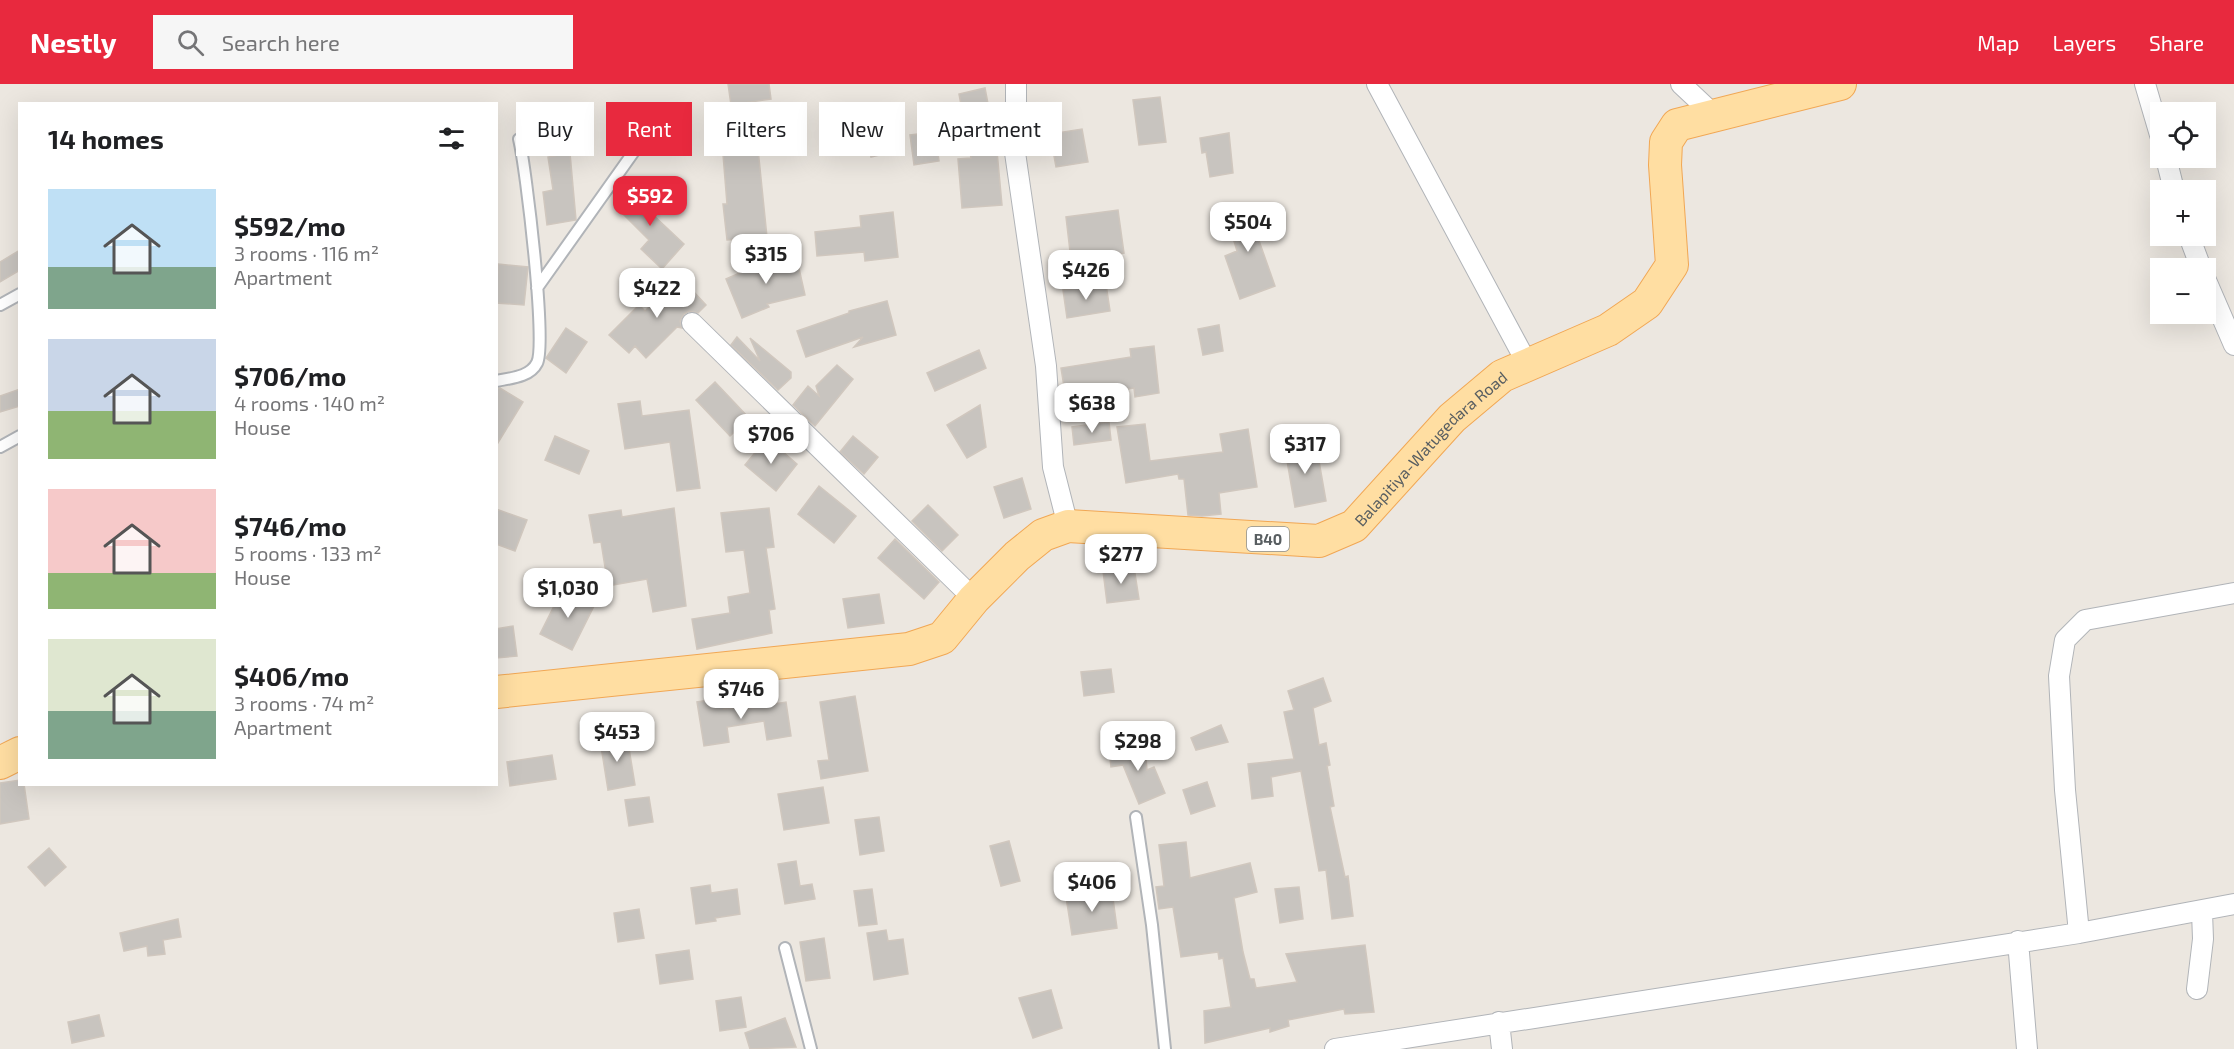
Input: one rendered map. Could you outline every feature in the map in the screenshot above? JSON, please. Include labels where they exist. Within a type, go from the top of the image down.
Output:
[{"type":"main road","name":"Balapitiya-Watugedara Road","points":[[498,692],[909,650],[942,638],[974,599],[1017,556],[1042,535],[1068,526],[1319,541],[1354,526],[1452,418],[1502,376],[1608,330],[1647,303],[1672,265],[1666,142],[1677,125],[1713,114],[1840,84]]},
{"type":"main road","points":[[0,763],[18,754]]},
{"type":"street","points":[[1016,84],[1016,111],[1012,132],[1046,366],[1053,467],[1068,526]]},
{"type":"street","points":[[1377,84],[1528,365]]},
{"type":"street","points":[[1681,84],[1713,114]]},
{"type":"street","points":[[2145,84],[2150,102]]},
{"type":"street","points":[[2216,303],[2234,345]]},
{"type":"street","points":[[692,323],[974,599]]},
{"type":"street","points":[[2079,933],[2065,790],[2059,676],[2065,639],[2085,620],[2234,593]]},
{"type":"street","points":[[1335,1049],[2079,933],[2202,912],[2234,904]]},
{"type":"street","points":[[2197,989],[2203,939],[2202,912]]},
{"type":"street","points":[[2018,942],[2027,1049]]},
{"type":"street","points":[[1499,1022],[1502,1049]]},
{"type":"lane","points":[[498,381],[528,374],[538,362],[541,327],[521,156]]},
{"type":"lane","points":[[537,288],[631,156]]},
{"type":"lane","points":[[0,305],[18,295]]},
{"type":"lane","points":[[0,447],[18,437]]},
{"type":"lane","points":[[1136,818],[1152,925],[1165,1049]]},
{"type":"lane","points":[[785,948],[811,1049]]},
{"type":"building","points":[[728,84],[769,84],[771,99],[731,102]]},
{"type":"building","points":[[985,88],[988,102],[960,102],[959,94]]},
{"type":"building","points":[[1160,97],[1166,142],[1139,145],[1133,100]]},
{"type":"building","points":[[1082,129],[1088,162],[1056,167],[1054,156],[1062,156],[1062,132]]},
{"type":"building","points":[[1229,133],[1233,173],[1210,177],[1206,152],[1202,153],[1200,138]]},
{"type":"building","points":[[917,134],[917,156],[938,156],[939,161],[914,165],[910,135]]},
{"type":"building","points":[[570,156],[576,220],[547,225],[543,192],[553,190],[548,157]]},
{"type":"building","points":[[723,156],[759,156],[767,237],[727,240],[723,204],[727,204]]},
{"type":"building","points":[[971,156],[997,156],[1002,205],[962,208],[958,159],[971,158]]},
{"type":"building","points":[[636,185],[657,207],[651,213],[684,244],[662,269],[641,249],[649,240],[615,206]]},
{"type":"building","points":[[1258,205],[1266,232],[1257,235],[1275,286],[1240,299],[1225,256],[1237,251],[1226,215]]},
{"type":"building","points":[[1118,210],[1124,253],[1071,260],[1066,217]]},
{"type":"building","points":[[893,212],[898,257],[865,261],[864,252],[817,256],[815,232],[861,227],[860,216]]},
{"type":"building","points":[[18,251],[18,271],[0,282],[0,262]]},
{"type":"building","points":[[796,255],[805,295],[767,304],[769,307],[742,318],[726,279],[763,263]]},
{"type":"building","points":[[498,264],[528,267],[524,305],[498,303]]},
{"type":"building","points":[[680,277],[706,305],[698,313],[689,311],[684,314],[680,321],[682,328],[677,327],[646,358],[635,346],[629,353],[609,335],[639,305],[645,311]]},
{"type":"building","points":[[1106,284],[1110,311],[1067,318],[1063,290]]},
{"type":"building","points":[[887,301],[896,335],[854,347],[863,337],[806,357],[797,331],[849,313],[849,311]]},
{"type":"building","points":[[1219,325],[1223,351],[1203,355],[1198,329]]},
{"type":"building","points":[[566,328],[587,342],[566,373],[546,358]]},
{"type":"building","points":[[737,337],[760,361],[750,338],[791,372],[791,378],[778,390],[731,345]]},
{"type":"building","points":[[1154,346],[1159,393],[1135,397],[1134,388],[1066,399],[1061,368],[1131,357],[1130,349]]},
{"type":"building","points":[[979,350],[986,368],[935,391],[927,373]]},
{"type":"building","points":[[837,365],[853,379],[815,426],[793,405],[808,386],[819,396],[816,386]]},
{"type":"building","points":[[715,382],[749,418],[730,436],[696,400]]},
{"type":"building","points":[[498,388],[523,402],[498,443]]},
{"type":"building","points":[[18,390],[18,407],[0,412],[0,396]]},
{"type":"building","points":[[640,401],[642,416],[689,410],[700,488],[677,491],[670,442],[625,449],[618,404]]},
{"type":"building","points":[[980,405],[986,447],[967,458],[947,425]]},
{"type":"building","points":[[1109,422],[1111,440],[1074,445],[1072,427]]},
{"type":"building","points":[[1145,424],[1150,461],[1223,452],[1220,434],[1248,429],[1257,487],[1219,493],[1221,514],[1202,516],[1188,515],[1184,479],[1179,479],[1178,474],[1126,483],[1117,427]]},
{"type":"building","points":[[555,436],[589,451],[579,474],[545,460]]},
{"type":"building","points":[[853,436],[878,457],[864,474],[840,452]]},
{"type":"building","points":[[767,438],[797,464],[776,491],[745,465]]},
{"type":"building","points":[[1316,444],[1326,501],[1295,507],[1285,449]]},
{"type":"building","points":[[1022,478],[1031,509],[1004,518],[994,487]]},
{"type":"building","points":[[819,486],[856,516],[834,543],[798,514]]},
{"type":"building","points":[[928,505],[958,535],[942,551],[912,521]]},
{"type":"building","points":[[674,508],[686,606],[653,612],[647,579],[608,586],[601,542],[594,543],[589,515],[621,510],[622,517]]},
{"type":"building","points":[[769,508],[774,547],[766,548],[775,609],[769,610],[772,633],[697,649],[692,619],[730,613],[728,597],[750,593],[744,550],[726,552],[721,513]]},
{"type":"building","points":[[498,510],[527,520],[515,551],[498,545]]},
{"type":"building","points":[[895,539],[939,582],[924,599],[878,558]]},
{"type":"building","points":[[1134,567],[1139,599],[1107,603],[1103,571]]},
{"type":"building","points":[[563,588],[595,604],[572,650],[540,634]]},
{"type":"building","points":[[879,594],[884,623],[848,628],[843,599]]},
{"type":"building","points":[[513,626],[517,656],[498,658],[498,629]]},
{"type":"building","points":[[1111,669],[1114,692],[1084,696],[1081,672]]},
{"type":"building","points":[[1323,678],[1331,701],[1313,708],[1319,745],[1326,743],[1330,765],[1327,766],[1334,806],[1330,807],[1345,877],[1348,876],[1353,916],[1332,919],[1326,870],[1319,871],[1301,771],[1271,777],[1273,796],[1252,799],[1248,764],[1294,759],[1284,712],[1294,710],[1288,691]]},
{"type":"building","points":[[855,696],[868,771],[821,779],[818,761],[829,760],[820,702]]},
{"type":"building","points":[[723,698],[724,709],[739,707],[739,710],[786,702],[791,736],[767,740],[764,721],[727,727],[729,742],[704,746],[697,702]]},
{"type":"building","points":[[1221,725],[1228,742],[1196,750],[1191,738]]},
{"type":"building","points":[[627,736],[635,785],[608,790],[600,740]]},
{"type":"building","points":[[1145,745],[1147,770],[1154,767],[1165,793],[1139,804],[1123,765],[1111,767],[1109,749]]},
{"type":"building","points":[[552,755],[556,779],[510,786],[507,762]]},
{"type":"building","points":[[18,780],[18,786],[24,786],[29,819],[0,824],[0,783]]},
{"type":"building","points":[[1207,782],[1215,806],[1191,814],[1183,790]]},
{"type":"building","points":[[823,787],[829,823],[784,830],[778,794]]},
{"type":"building","points":[[649,797],[653,822],[629,826],[625,800]]},
{"type":"building","points":[[879,817],[884,851],[860,855],[855,820]]},
{"type":"building","points":[[1009,841],[1020,881],[1001,886],[990,846]]},
{"type":"building","points":[[1186,842],[1190,878],[1250,863],[1257,892],[1234,898],[1243,952],[1250,979],[1254,979],[1256,988],[1297,982],[1286,954],[1365,945],[1374,1012],[1345,1014],[1344,1009],[1288,1020],[1289,1026],[1270,1032],[1270,1028],[1205,1043],[1204,1011],[1231,1007],[1223,958],[1219,959],[1218,952],[1181,957],[1173,907],[1159,909],[1156,887],[1164,886],[1159,845]]},
{"type":"building","points":[[49,848],[66,867],[45,886],[28,867]]},
{"type":"building","points":[[796,861],[800,886],[812,884],[815,899],[785,904],[778,864]]},
{"type":"building","points":[[710,885],[711,893],[737,889],[740,914],[696,924],[691,888]]},
{"type":"building","points":[[1299,887],[1303,919],[1280,923],[1275,889]]},
{"type":"building","points":[[872,889],[877,924],[859,926],[854,891]]},
{"type":"building","points":[[1112,891],[1117,928],[1072,935],[1066,897]]},
{"type":"building","points":[[639,909],[644,938],[618,942],[614,913]]},
{"type":"building","points":[[178,919],[181,937],[163,940],[165,954],[148,956],[147,946],[124,951],[120,933]]},
{"type":"building","points":[[886,930],[888,941],[903,939],[908,974],[874,980],[867,933]]},
{"type":"building","points":[[824,938],[830,978],[806,981],[800,942]]},
{"type":"building","points":[[689,950],[693,979],[660,984],[656,955]]},
{"type":"building","points":[[1051,990],[1062,1028],[1033,1038],[1019,998]]},
{"type":"building","points":[[741,997],[746,1027],[720,1031],[716,1001]]},
{"type":"building","points":[[99,1015],[104,1036],[72,1043],[68,1022]]},
{"type":"building","points":[[785,1018],[796,1047],[750,1049],[745,1033]]}]
